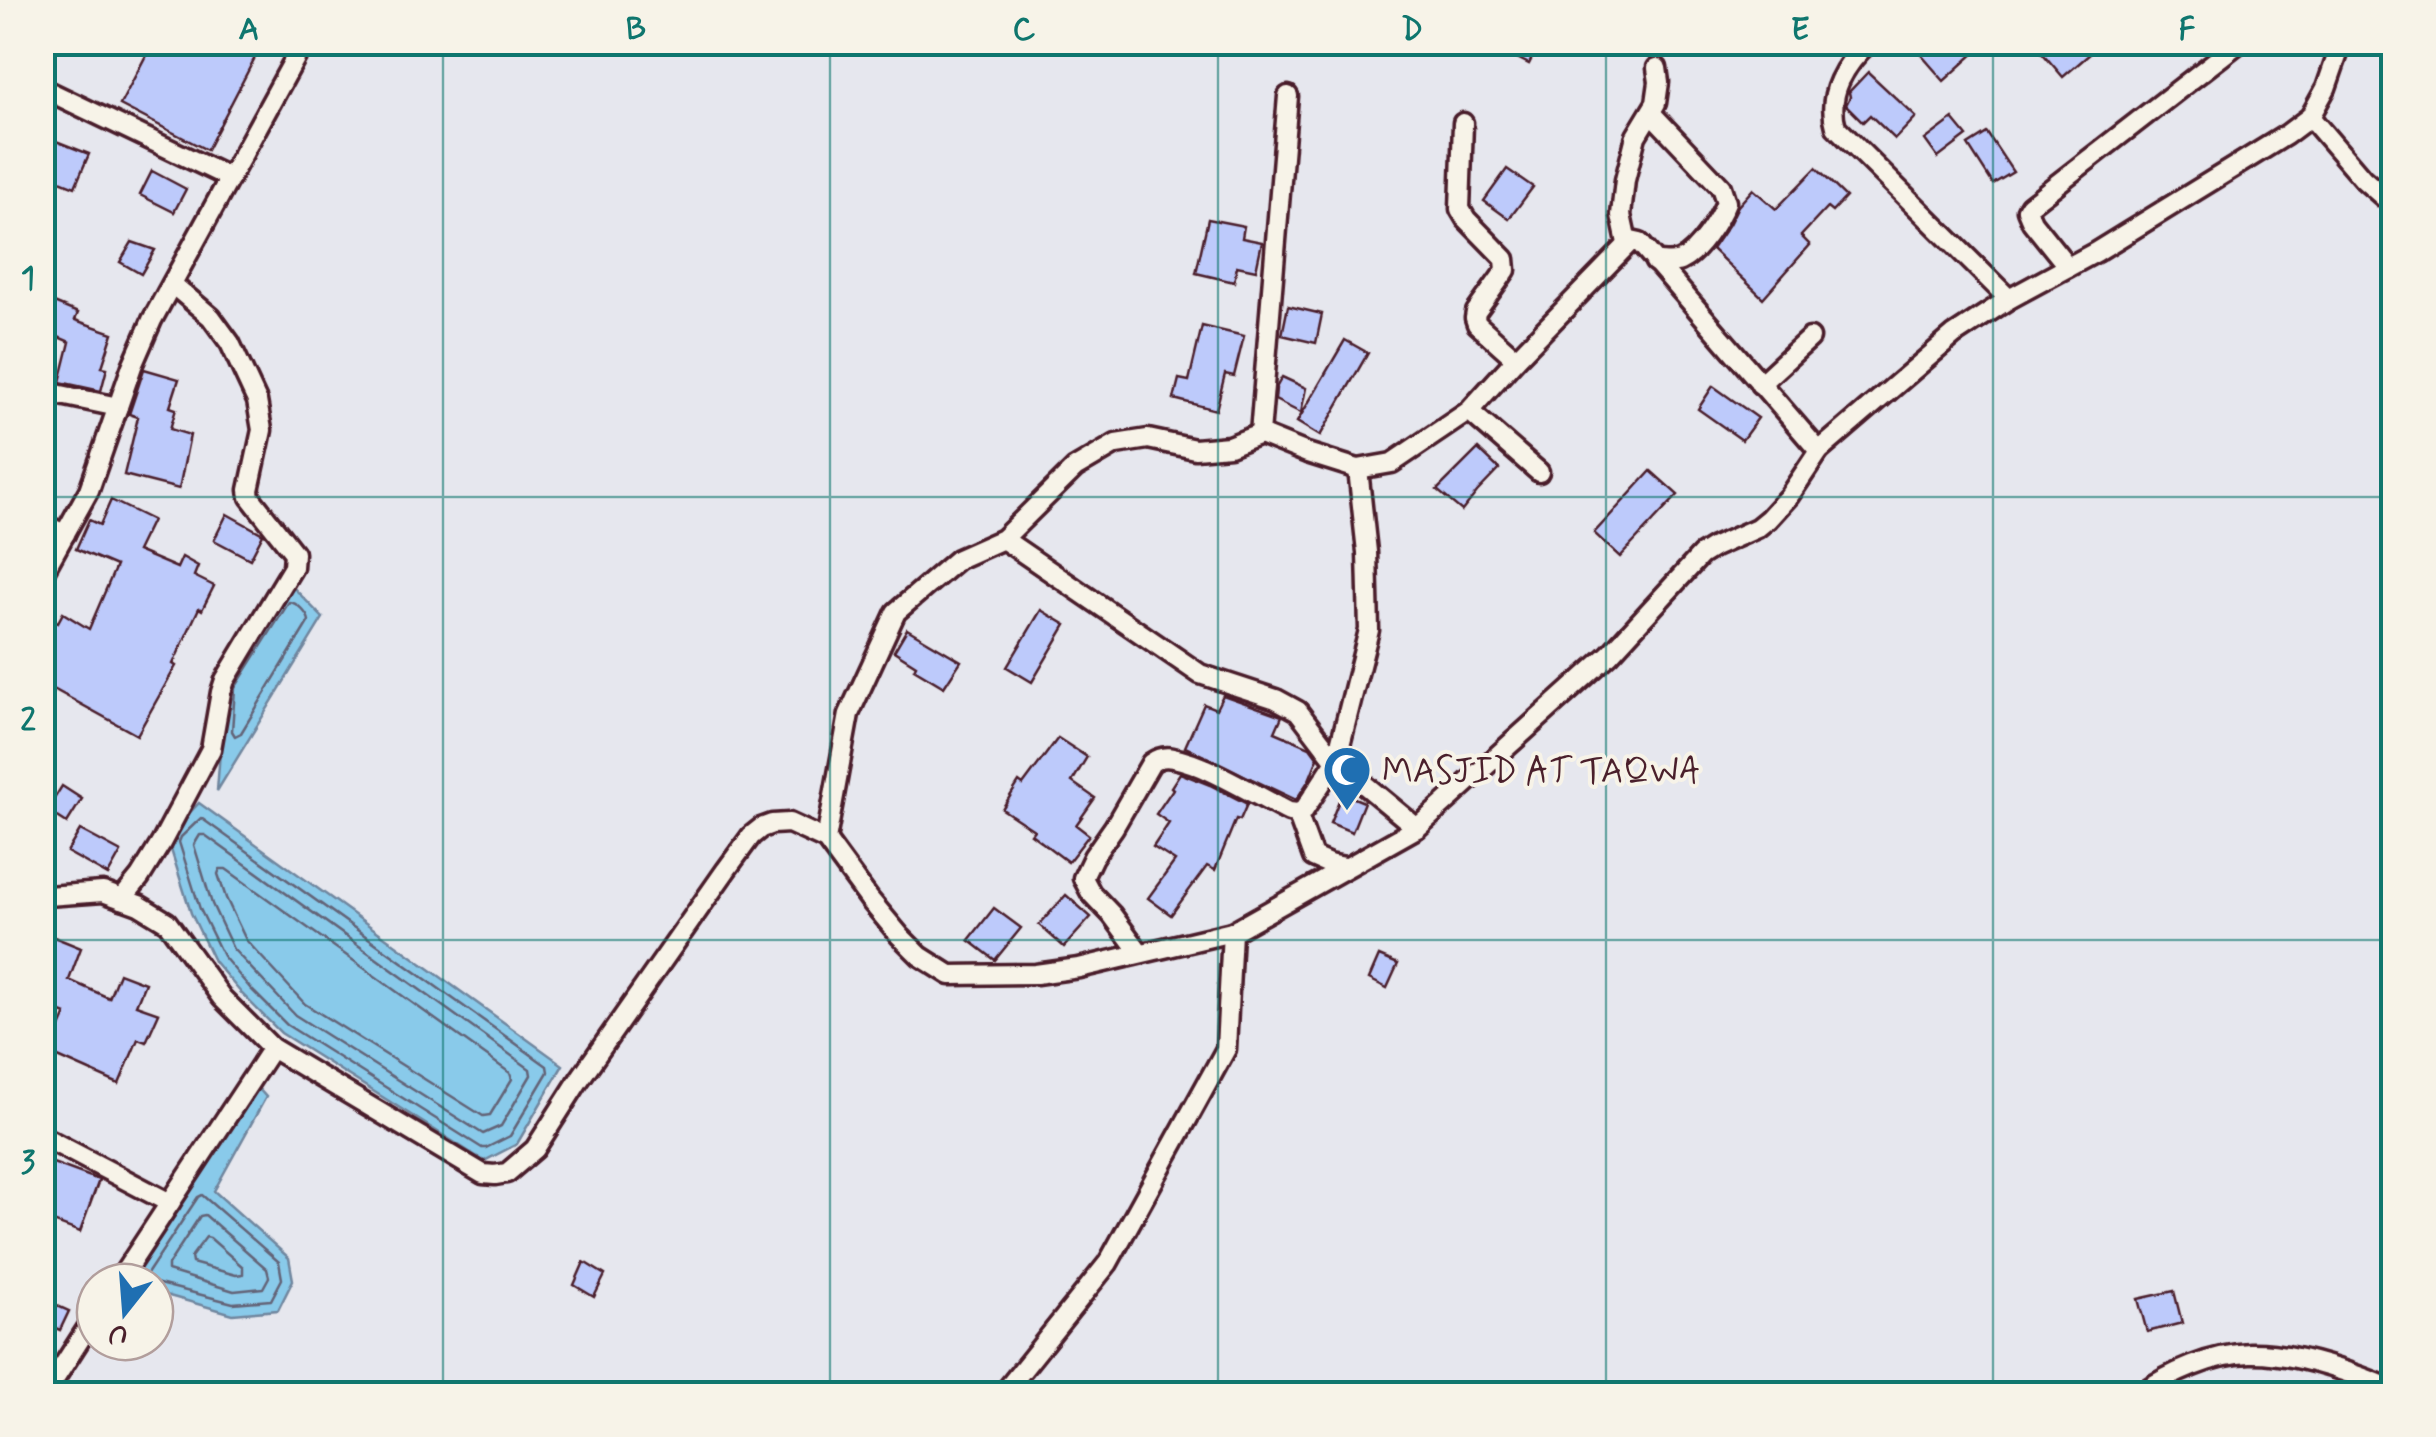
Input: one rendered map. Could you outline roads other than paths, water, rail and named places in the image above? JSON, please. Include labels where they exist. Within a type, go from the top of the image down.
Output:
[{"type":"street","points":[[42,575],[88,490],[152,320],[304,42]]},
{"type":"street","points":[[1869,42],[1856,54],[1837,86],[1832,112],[1836,127],[2009,298]]},
{"type":"street","points":[[2068,268],[2032,222],[2027,210],[2030,204],[2240,42]]},
{"type":"street","points":[[44,891],[102,892],[139,905],[166,922],[222,998],[272,1048],[484,1174],[495,1176],[506,1173],[535,1150],[751,836],[772,824],[789,824],[826,840],[900,936],[920,956],[950,974],[1036,974],[1079,968],[1232,932],[1417,828],[1610,654],[1701,555],[1768,519],[1789,496],[1818,450],[1954,336],[2009,298],[2068,268],[2310,117],[2326,88],[2342,42]]},
{"type":"street","points":[[1627,243],[1620,215],[1625,180],[1636,136],[1651,113],[1658,92],[1657,68]]},
{"type":"street","points":[[42,88],[230,178]]},
{"type":"street","points":[[1260,434],[1288,96]]},
{"type":"street","points":[[1651,113],[1721,187],[1726,202],[1720,219],[1685,259],[1655,262]]},
{"type":"street","points":[[2310,117],[2363,179],[2394,206]]},
{"type":"street","points":[[1463,123],[1460,209],[1506,263],[1506,270],[1474,318],[1516,358]]},
{"type":"street","points":[[826,840],[849,714],[896,612],[958,559],[1003,539],[1075,468],[1116,444],[1148,439],[1194,449],[1228,446],[1260,434],[1307,454],[1358,469],[1392,463],[1469,411],[1627,243],[1640,244],[1818,450]]},
{"type":"street","points":[[122,899],[140,877],[211,749],[225,680],[292,567],[294,552],[250,498],[262,430],[258,400],[230,343],[211,317],[172,284]]},
{"type":"street","points":[[1760,384],[1810,338]]},
{"type":"street","points":[[42,391],[118,407]]},
{"type":"street","points":[[1469,411],[1540,472]]},
{"type":"street","points":[[1140,954],[1083,878],[1150,763],[1170,757],[1197,765],[1297,814],[1304,810],[1336,761],[1369,630],[1367,552],[1358,469]]},
{"type":"street","points":[[42,524],[64,534]]},
{"type":"street","points":[[1003,539],[1200,674],[1276,698],[1298,710],[1336,761],[1417,828]]},
{"type":"street","points":[[1297,814],[1312,857],[1345,867]]},
{"type":"street","points":[[1003,1394],[1108,1263],[1226,1049],[1232,932]]},
{"type":"street","points":[[131,1262],[272,1048]]},
{"type":"street","points":[[42,1136],[170,1203]]},
{"type":"street","points":[[45,1394],[75,1347]]},
{"type":"street","points":[[2140,1394],[2178,1373],[2223,1357],[2248,1353],[2283,1356],[2364,1386],[2394,1390]]},
{"type":"water","points":[[288,582],[323,618],[217,791],[225,686]]},
{"type":"water","points":[[199,803],[563,1065],[517,1144],[484,1161],[281,1033],[242,994],[214,961],[191,913],[167,837]]},
{"type":"water","points":[[258,1088],[266,1097],[214,1191],[289,1258],[293,1280],[278,1310],[233,1314],[175,1298],[175,1262],[143,1262]]},
{"type":"place","name":"MASJID AT TAQWA","points":[[1347,812]]}]
